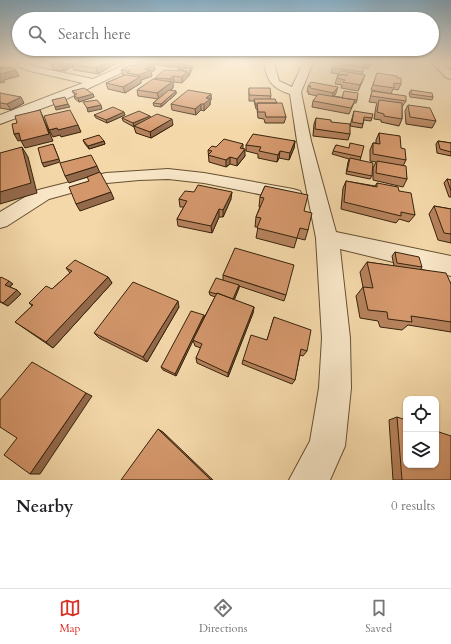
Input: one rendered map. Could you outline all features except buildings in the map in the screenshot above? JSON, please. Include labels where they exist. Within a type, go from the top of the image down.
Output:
[{"type":"street","points":[[0,120],[86,85]]},
{"type":"street","points":[[277,85],[295,92]]},
{"type":"street","points":[[298,85],[295,92],[304,141],[327,238],[331,269],[336,338],[335,388],[327,446],[309,480]]},
{"type":"street","points":[[0,221],[42,195],[106,178],[139,175],[168,174],[204,178],[318,199]]},
{"type":"street","points":[[327,238],[451,266]]}]
